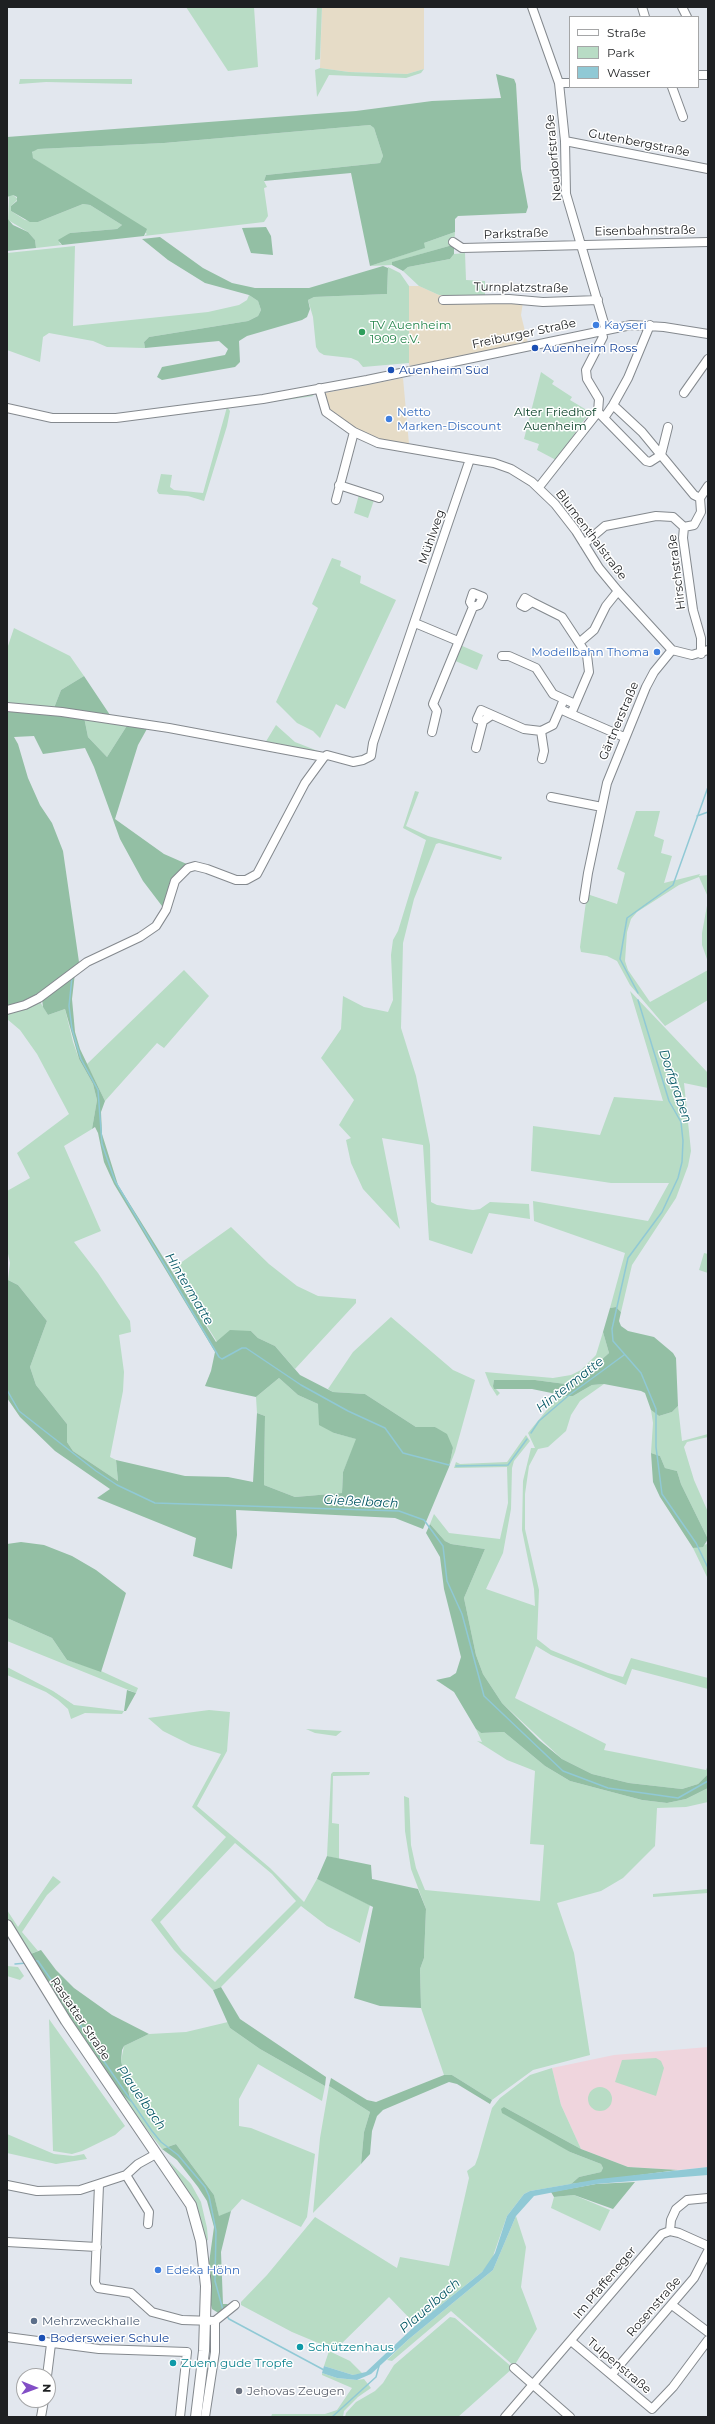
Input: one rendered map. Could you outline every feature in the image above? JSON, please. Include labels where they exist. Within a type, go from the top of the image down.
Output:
[{"type":"main road","name":"Rastatter Straße","points":[[7,1926],[28,1963],[191,2205],[204,2255],[206,2286],[213,2320],[202,2366],[196,2417]]},
{"type":"street","name":"Neudorfstraße","points":[[533,7],[559,83],[565,141],[566,194],[598,300],[604,330]]},
{"type":"street","points":[[682,7],[686,16]]},
{"type":"street","points":[[559,83],[569,83]]},
{"type":"street","points":[[672,88],[683,117]]},
{"type":"street","name":"Gutenbergstraße","points":[[565,141],[708,169]]},
{"type":"street","name":"Parkstraße","points":[[453,242],[462,248],[582,245]]},
{"type":"street","name":"Eisenbahnstraße","points":[[582,245],[708,242]]},
{"type":"street","name":"Turnplatzstraße","points":[[444,300],[509,299],[543,302],[598,300]]},
{"type":"street","name":"Freiburger Straße","points":[[7,408],[52,418],[116,418],[298,392],[631,325],[650,325],[708,334]]},
{"type":"street","points":[[539,487],[601,415],[613,405],[650,325]]},
{"type":"street","points":[[604,330],[603,337],[586,370],[587,379],[598,399],[601,415],[646,461],[650,462],[661,455],[668,427]]},
{"type":"street","points":[[684,393],[708,359]]},
{"type":"street","name":"Blumenthalstraße","points":[[319,388],[326,412],[354,432],[378,442],[494,463],[512,469],[539,487],[576,531],[599,568],[672,650]]},
{"type":"street","points":[[613,405],[642,432],[686,488],[700,498],[708,486]]},
{"type":"street","points":[[336,500],[354,432]]},
{"type":"street","name":"Mühlweg","points":[[324,757],[327,755],[353,762],[363,760],[370,756],[470,459]]},
{"type":"street","points":[[339,485],[379,498]]},
{"type":"street","name":"Hirschstraße","points":[[700,498],[702,507],[698,518],[694,525],[684,527],[682,538],[693,610],[704,652]]},
{"type":"street","points":[[584,544],[605,526],[656,516],[674,517],[684,527]]},
{"type":"street","points":[[580,642],[594,630],[606,606],[618,591]]},
{"type":"street","points":[[532,602],[562,617],[580,642],[586,655],[589,672],[571,714]]},
{"type":"street","points":[[432,732],[437,711],[434,704],[458,641],[473,607]]},
{"type":"street","points":[[415,623],[458,641]]},
{"type":"street","points":[[672,650],[686,655],[704,652]]},
{"type":"street","name":"Gärtnerstraße","points":[[584,899],[607,783],[624,737],[654,672],[672,650]]},
{"type":"street","points":[[502,656],[509,656],[536,668],[553,694],[575,704]]},
{"type":"street","points":[[476,748],[483,722],[477,719],[481,710],[524,729],[541,731],[553,725],[564,699]]},
{"type":"street","points":[[7,707],[62,712],[169,728],[324,757],[305,783],[256,874],[246,880],[236,880],[201,867],[188,868],[175,881],[166,910],[156,926],[140,937],[87,962],[39,998],[25,1005],[7,1010]]},
{"type":"street","points":[[560,709],[624,737]]},
{"type":"street","points":[[541,731],[544,751],[542,759]]},
{"type":"street","points":[[551,797],[602,807]]},
{"type":"street","points":[[7,2185],[22,2190],[50,2192],[80,2190],[126,2175],[138,2164],[156,2154]]},
{"type":"street","points":[[126,2175],[149,2212],[148,2224]]},
{"type":"street","points":[[99,2185],[95,2283],[98,2288],[131,2292],[152,2312],[182,2320],[213,2320],[232,2308]]},
{"type":"street","points":[[708,2198],[687,2200],[676,2209],[671,2220],[670,2231],[679,2233],[708,2246]]},
{"type":"street","name":"Im Pfaffeneger","points":[[505,2417],[662,2234],[670,2231]]},
{"type":"street","points":[[7,2242],[97,2247]]},
{"type":"street","name":"Rosenstraße","points":[[612,2374],[694,2278],[708,2251]]},
{"type":"street","points":[[672,2305],[708,2332]]},
{"type":"street","name":"Rastatter Straße","points":[[205,2417],[215,2352],[213,2320]]},
{"type":"street","points":[[7,2337],[51,2344],[130,2351],[187,2352],[180,2417]]},
{"type":"street","name":"Tulpenstraße","points":[[571,2341],[652,2409],[673,2387],[708,2340]]},
{"type":"street","points":[[48,2368],[51,2344]]},
{"type":"street","points":[[514,2368],[570,2417]]},
{"type":"shaded area","points":[[322,7],[424,7],[424,69],[407,74],[349,72],[320,68]]},
{"type":"shaded area","points":[[409,286],[419,286],[439,295],[523,302],[521,315],[528,343],[409,366]]},
{"type":"shaded area","points":[[403,378],[409,444],[387,442],[359,431],[328,409],[325,393]]},
{"type":"shaded area","points":[[708,2047],[708,2167],[678,2170],[628,2167],[581,2149],[561,2105],[552,2068],[614,2055]]},
{"type":"green space","points":[[186,7],[254,7],[258,67],[228,71]]},
{"type":"green space","points":[[317,7],[322,7],[320,59],[315,60]]},
{"type":"green space","points":[[320,68],[349,72],[407,74],[424,69],[421,73],[406,78],[329,75],[317,97],[315,70]]},
{"type":"green space","points":[[496,74],[514,79],[516,84],[521,169],[528,207],[526,213],[458,216],[455,219],[455,232],[424,243],[425,248],[370,266],[351,173],[264,181],[266,175],[380,163],[383,156],[374,128],[370,125],[164,143],[38,149],[32,152],[33,158],[147,229],[144,236],[62,245],[58,240],[70,233],[117,229],[122,225],[90,205],[83,204],[38,222],[30,222],[11,211],[11,206],[17,201],[17,197],[13,195],[7,197],[7,137],[356,111],[432,101],[501,98]]},
{"type":"green space","points":[[20,79],[132,79],[132,84],[46,82],[19,84]]},
{"type":"green space","points":[[370,125],[374,128],[383,156],[380,163],[266,175],[264,181],[267,187],[264,188],[268,216],[264,222],[144,236],[147,234],[33,158],[31,154],[34,150],[38,149],[164,143]]},
{"type":"green space","points":[[9,195],[13,195],[18,199],[11,206],[11,211],[25,220],[38,222],[83,204],[90,205],[122,225],[117,229],[70,233],[59,243],[62,245],[36,248],[35,240],[28,232],[8,220]]},
{"type":"green space","points":[[7,218],[13,225],[28,232],[35,240],[36,248],[7,251]]},
{"type":"green space","points":[[266,227],[271,236],[273,255],[251,253],[242,228]]},
{"type":"green space","points":[[455,232],[454,246],[449,246],[393,262],[392,265],[370,266],[424,248],[424,243]]},
{"type":"green space","points":[[160,237],[203,268],[232,283],[255,288],[309,288],[383,266],[388,268],[387,294],[314,297],[308,300],[310,309],[307,317],[302,320],[247,336],[239,341],[240,362],[235,367],[162,380],[157,377],[162,367],[225,355],[228,349],[219,341],[145,348],[144,342],[149,337],[248,321],[258,316],[261,310],[258,301],[249,295],[205,283],[168,260],[142,239]]},
{"type":"green space","points":[[75,246],[73,326],[208,312],[239,305],[247,300],[249,295],[258,301],[261,310],[258,316],[248,321],[149,337],[144,342],[145,348],[107,347],[93,341],[49,333],[43,337],[40,362],[7,350],[7,253]]},
{"type":"green space","points":[[449,246],[454,246],[454,254],[450,259],[408,267],[403,271],[392,265],[392,262]]},
{"type":"green space","points":[[465,253],[466,280],[485,281],[485,295],[439,295],[419,286],[403,271],[408,267],[450,259],[454,254]]},
{"type":"green space","name":"TV Auenheim 1909 e.V.","points":[[388,267],[400,273],[409,286],[409,363],[363,367],[358,361],[351,358],[324,355],[319,352],[316,347],[313,317],[308,300],[314,297],[387,294]]},
{"type":"green space","name":"Alter Friedhof Auenheim","points":[[541,372],[554,381],[552,384],[572,397],[570,400],[590,412],[556,460],[537,450],[539,444],[524,439]]},
{"type":"green space","points":[[308,393],[314,396],[234,407],[236,405]]},
{"type":"green space","points":[[227,407],[230,411],[227,426],[204,501],[188,496],[159,494],[157,491],[161,474],[172,475],[170,487],[174,490],[203,493]]},
{"type":"green space","points":[[360,491],[375,497],[368,518],[354,513]]},
{"type":"green space","points":[[332,558],[341,561],[340,566],[361,576],[360,583],[396,600],[345,709],[336,704],[320,738],[313,731],[297,723],[276,702],[318,608],[312,604]]},
{"type":"green space","points":[[14,628],[70,656],[84,676],[61,690],[54,708],[7,705],[7,649]]},
{"type":"green space","points":[[460,645],[483,655],[477,670],[453,660]]},
{"type":"green space","points":[[84,676],[110,715],[54,708],[61,690]]},
{"type":"green space","points":[[7,709],[84,717],[88,737],[107,757],[128,724],[148,727],[138,745],[115,819],[164,854],[189,865],[181,870],[165,910],[143,881],[120,839],[94,767],[85,748],[43,754],[34,736],[14,737],[18,744],[28,778],[40,805],[52,823],[63,851],[79,962],[77,967],[20,1005],[7,1007]]},
{"type":"green space","points":[[84,717],[128,724],[107,757],[88,737]]},
{"type":"green space","points":[[276,725],[295,742],[323,753],[265,743]]},
{"type":"green space","points":[[415,791],[419,792],[406,826],[428,836],[502,857],[501,860],[439,843],[436,844],[414,899],[403,943],[401,1028],[416,1076],[430,1145],[431,1202],[437,1205],[473,1210],[480,1209],[490,1202],[529,1204],[530,1219],[489,1213],[472,1254],[429,1240],[423,1145],[382,1138],[400,1229],[363,1189],[351,1163],[346,1140],[351,1138],[339,1125],[354,1100],[321,1058],[341,1029],[343,996],[364,1007],[388,1012],[393,1000],[391,955],[393,940],[398,931],[426,840],[403,828]]},
{"type":"green space","points":[[636,811],[660,811],[654,836],[664,840],[661,853],[672,856],[664,883],[700,874],[699,876],[708,875],[708,897],[699,877],[679,885],[637,912],[631,919],[627,932],[625,961],[628,970],[650,1002],[708,970],[708,1000],[665,1026],[630,985],[617,961],[607,956],[581,952],[580,947],[587,894],[617,904],[625,873],[617,869]]},
{"type":"green space","points":[[708,900],[708,962],[702,945],[702,933]]},
{"type":"green space","points":[[184,970],[209,996],[164,1048],[157,1043],[105,1101],[87,1064]]},
{"type":"green space","points":[[75,973],[72,999],[75,1032],[80,1049],[105,1101],[101,1112],[102,1134],[118,1185],[216,1342],[230,1330],[251,1331],[258,1338],[275,1346],[300,1375],[333,1392],[365,1394],[416,1427],[435,1427],[447,1434],[453,1448],[449,1467],[423,1529],[395,1518],[236,1510],[237,1535],[232,1569],[193,1556],[196,1538],[97,1498],[110,1489],[55,1451],[20,1417],[7,1398],[8,1280],[18,1285],[47,1321],[30,1367],[36,1385],[67,1424],[67,1442],[73,1451],[118,1481],[116,1460],[185,1476],[228,1477],[253,1482],[257,1413],[265,1416],[264,1485],[295,1497],[342,1493],[343,1472],[356,1439],[334,1433],[319,1425],[318,1404],[298,1395],[279,1378],[256,1397],[205,1386],[211,1371],[215,1352],[114,1184],[104,1162],[98,1133],[95,1127],[92,1129],[97,1100],[93,1084],[79,1059],[65,1009],[48,1015],[43,1007],[42,999]]},
{"type":"green space","points":[[630,991],[708,1073],[708,1088],[684,1083],[691,1151],[688,1166],[676,1198],[632,1265],[621,1312],[616,1307],[610,1308],[625,1253],[534,1221],[533,1201],[648,1221],[669,1183],[611,1183],[531,1171],[533,1126],[600,1135],[614,1097],[663,1101]]},
{"type":"green space","points":[[39,1000],[48,1015],[65,1009],[73,1042],[79,1059],[93,1084],[97,1100],[92,1129],[64,1146],[101,1231],[74,1242],[98,1273],[130,1321],[131,1332],[119,1335],[124,1372],[123,1391],[110,1457],[116,1460],[118,1481],[73,1451],[67,1442],[67,1424],[36,1385],[30,1367],[47,1321],[18,1285],[8,1280],[10,1263],[7,1249],[7,1191],[30,1178],[17,1153],[69,1114],[37,1054],[20,1030],[7,1019],[7,1013]]},
{"type":"green space","points":[[231,1227],[269,1264],[297,1286],[318,1296],[356,1299],[356,1303],[295,1369],[275,1346],[258,1338],[251,1331],[217,1342],[172,1269]]},
{"type":"green space","points":[[704,1253],[708,1254],[708,1273],[699,1270]]},
{"type":"green space","points":[[616,1307],[621,1312],[619,1321],[621,1326],[628,1331],[654,1337],[673,1353],[676,1358],[678,1406],[672,1412],[659,1416],[651,1410],[645,1393],[604,1384],[592,1385],[573,1396],[532,1389],[494,1389],[494,1380],[535,1380],[573,1385],[609,1353],[603,1332],[610,1308]]},
{"type":"green space","points":[[391,1317],[453,1370],[475,1380],[455,1452],[449,1467],[453,1448],[435,1427],[416,1427],[365,1394],[333,1392],[328,1389],[353,1352]]},
{"type":"green space","points":[[603,1332],[609,1353],[573,1385],[535,1380],[494,1380],[493,1386],[500,1393],[497,1396],[490,1385],[485,1372],[553,1378],[571,1375],[581,1370],[596,1355]]},
{"type":"green space","points":[[279,1378],[298,1395],[318,1404],[334,1433],[357,1439],[343,1472],[342,1493],[295,1497],[264,1485],[265,1416],[257,1413],[256,1397]]},
{"type":"green space","points":[[604,1384],[580,1401],[571,1415],[566,1431],[548,1447],[538,1449],[529,1466],[525,1494],[525,1529],[539,1590],[537,1639],[551,1650],[608,1673],[623,1677],[631,1658],[708,1678],[708,1689],[632,1669],[626,1685],[551,1655],[536,1646],[515,1698],[606,1744],[604,1750],[706,1770],[708,1765],[708,1774],[698,1784],[682,1789],[629,1783],[592,1774],[562,1759],[502,1703],[483,1674],[476,1655],[464,1598],[485,1549],[451,1544],[445,1541],[430,1524],[434,1514],[449,1533],[500,1539],[508,1503],[507,1467],[454,1468],[456,1462],[460,1464],[507,1462],[526,1435],[530,1441],[514,1461],[512,1468],[511,1509],[503,1553],[486,1589],[535,1606],[534,1589],[522,1530],[523,1481],[531,1448],[535,1448],[528,1433],[559,1395],[573,1396],[592,1385]]},
{"type":"green space","points":[[678,1406],[682,1441],[708,1434],[708,1437],[687,1442],[684,1447],[694,1480],[708,1512],[708,1539],[681,1484],[677,1471],[665,1468],[660,1456],[651,1453],[653,1423],[651,1410],[659,1416],[672,1412]]},
{"type":"green space","points":[[651,1453],[660,1456],[665,1468],[677,1471],[681,1484],[708,1539],[703,1547],[693,1548],[660,1497],[653,1482]]},
{"type":"green space","points":[[430,1524],[445,1541],[451,1544],[485,1549],[464,1598],[476,1655],[483,1674],[502,1703],[539,1740],[562,1759],[592,1774],[629,1783],[682,1789],[698,1784],[708,1774],[708,1788],[686,1799],[667,1803],[642,1800],[570,1781],[545,1766],[504,1732],[481,1733],[476,1729],[454,1692],[436,1680],[450,1677],[456,1673],[461,1657],[444,1589],[440,1557],[426,1533]]},
{"type":"green space","points":[[708,1540],[708,1579],[693,1548],[707,1544]]},
{"type":"green space","points":[[21,1542],[44,1545],[72,1556],[96,1570],[126,1593],[101,1672],[67,1660],[52,1638],[7,1618],[7,1544]]},
{"type":"green space","points":[[7,1618],[52,1638],[67,1660],[101,1671],[138,1688],[136,1693],[7,1641]]},
{"type":"green space","points":[[7,1667],[53,1691],[74,1705],[124,1711],[122,1714],[85,1713],[71,1719],[68,1709],[58,1700],[46,1692],[7,1675]]},
{"type":"green space","points":[[127,1690],[136,1693],[126,1711],[124,1711]]},
{"type":"green space","points":[[209,1710],[230,1712],[227,1751],[197,1806],[270,1868],[304,1902],[317,1879],[370,1905],[360,1943],[327,1926],[301,1906],[221,1987],[213,1990],[174,1950],[151,1920],[226,1837],[192,1807],[221,1754],[191,1745],[163,1731],[148,1718]],"holes":[[[235,1843],[272,1874],[296,1901],[215,1982],[182,1951],[160,1922]]]},
{"type":"green space","points":[[306,1729],[342,1731],[336,1736],[315,1733]]},
{"type":"green space","points":[[476,1729],[481,1733],[504,1732],[545,1766],[570,1781],[642,1800],[667,1803],[686,1799],[708,1788],[708,1802],[686,1807],[657,1808],[655,1846],[623,1878],[601,1891],[557,1903],[574,1953],[590,2055],[533,2070],[492,2100],[452,2075],[444,2075],[421,2008],[420,1969],[424,1958],[426,1909],[411,1869],[405,1831],[404,1796],[409,1798],[411,1845],[416,1868],[425,1890],[540,1901],[544,1845],[530,1844],[535,1771],[507,1760],[477,1741],[482,1742]]},
{"type":"green space","points":[[333,1772],[370,1772],[369,1775],[333,1776],[332,1823],[339,1824],[339,1859],[327,1856],[331,1774]]},
{"type":"green space","points":[[327,1856],[371,1865],[372,1879],[418,1889],[426,1909],[424,1958],[420,1969],[421,2008],[380,2006],[354,1998],[373,1907],[317,1879]]},
{"type":"green space","points":[[53,1876],[61,1882],[47,1895],[22,1932],[38,1951],[28,1955],[7,1918],[7,1910],[18,1927]]},
{"type":"green space","points":[[708,1889],[708,1893],[653,1897],[653,1894]]},
{"type":"green space","points":[[41,1950],[56,1970],[74,1988],[112,2015],[149,2034],[124,2046],[122,2050],[121,2061],[131,2102],[114,2087],[28,1955]]},
{"type":"green space","points":[[7,1966],[18,1967],[24,1976],[20,1980],[7,1976]]},
{"type":"green space","points":[[221,1987],[240,2019],[326,2077],[325,2086],[260,2049],[230,2028],[213,1990]]},
{"type":"green space","points":[[49,2019],[125,2126],[115,2135],[82,2151],[72,2154],[53,2151]]},
{"type":"green space","points":[[228,2022],[230,2028],[260,2049],[325,2086],[322,2101],[258,2064],[239,2099],[239,2126],[251,2128],[315,2154],[307,2217],[301,2227],[242,2199],[231,2211],[219,2217],[214,2195],[176,2144],[162,2149],[114,2087],[131,2101],[121,2061],[124,2046],[149,2034],[186,2032]]},
{"type":"green space","points":[[656,2058],[661,2061],[664,2068],[656,2096],[615,2082],[622,2060]]},
{"type":"green space","points":[[552,2068],[561,2105],[581,2149],[504,2107],[570,2152],[601,2164],[603,2168],[601,2172],[579,2177],[571,2184],[530,2191],[524,2194],[507,2216],[491,2262],[482,2272],[416,2325],[389,2297],[335,2350],[292,2332],[241,2305],[241,2302],[267,2275],[315,2217],[397,2268],[400,2257],[449,2266],[469,2178],[467,2171],[475,2165],[492,2108],[500,2098],[530,2075]]},
{"type":"green space","points":[[444,2075],[452,2075],[492,2100],[490,2104],[457,2084],[449,2082],[383,2110],[377,2116],[372,2131],[370,2154],[361,2164],[364,2132],[370,2112],[329,2086],[331,2078],[367,2100],[376,2102]]},
{"type":"green space","points":[[329,2086],[370,2112],[364,2132],[361,2164],[313,2213],[320,2138]]},
{"type":"green space","points":[[600,2087],[609,2090],[612,2099],[609,2108],[600,2111],[591,2108],[588,2099],[591,2090]]},
{"type":"green space","points":[[504,2107],[581,2149],[628,2167],[678,2170],[571,2184],[579,2177],[601,2172],[603,2168],[601,2164],[570,2152],[502,2113],[501,2109]]},
{"type":"green space","points":[[7,2134],[54,2154],[73,2156],[84,2154],[87,2159],[56,2164],[7,2153]]},
{"type":"green space","points":[[176,2144],[214,2195],[219,2216],[231,2211],[221,2252],[223,2304],[228,2304],[220,2314],[212,2309],[210,2301],[208,2270],[214,2227],[207,2201],[198,2187],[177,2160],[162,2149]]},
{"type":"green space","points":[[169,2161],[191,2184],[201,2202],[208,2240],[205,2241],[183,2185]]},
{"type":"green space","points":[[635,2182],[613,2209],[574,2195],[554,2197],[551,2192],[596,2184]]},
{"type":"green space","points":[[574,2195],[610,2210],[600,2231],[551,2208],[554,2197]]},
{"type":"green space","points":[[516,2216],[526,2247],[521,2287],[537,2329],[514,2366],[451,2311],[392,2361],[387,2360],[409,2339],[493,2270]]},
{"type":"green space","points":[[450,2317],[455,2318],[513,2368],[458,2417],[345,2417],[346,2413],[356,2402],[375,2391],[383,2383],[394,2365]]},
{"type":"green space","points":[[329,2351],[350,2361],[363,2374],[353,2375],[324,2366]]},
{"type":"green space","points":[[322,2373],[337,2378],[357,2380],[364,2379],[371,2388],[358,2397],[344,2411],[343,2417],[271,2417],[272,2414],[325,2414],[337,2410],[352,2388],[322,2375]]},
{"type":"water","points":[[708,2167],[708,2175],[596,2184],[534,2196],[516,2216],[493,2270],[409,2339],[371,2374],[357,2380],[337,2378],[322,2373],[324,2366],[353,2375],[366,2372],[416,2325],[482,2272],[495,2253],[507,2216],[524,2194],[530,2191],[599,2179]]},
{"type":"waterway","name":"Dorfgraben","points":[[638,993],[620,959],[627,918],[673,885],[708,787]]},
{"type":"waterway","name":"Dorfgraben","points":[[697,816],[708,812]]},
{"type":"waterway","name":"Hintermatte","points":[[72,977],[69,1006],[72,1029],[81,1059],[98,1090],[102,1144],[115,1181],[219,1357],[222,1359],[242,1348],[246,1348],[301,1385],[348,1411],[385,1428],[403,1453],[449,1465]]},
{"type":"waterway","name":"Dorfgraben","points":[[638,1000],[669,1101],[681,1122],[683,1141],[682,1162],[678,1178],[662,1212],[628,1258],[612,1329],[613,1341],[641,1373],[656,1409],[656,1447],[662,1494],[696,1543],[708,1568]]},
{"type":"waterway","name":"Hintermatte","points":[[531,1433],[539,1421],[568,1396],[624,1355]]},
{"type":"waterway","name":"Gießelbach","points":[[7,1390],[19,1411],[96,1471],[117,1485],[155,1503],[399,1511],[424,1520],[443,1546],[447,1581],[462,1614],[484,1696],[563,1771],[608,1788],[678,1798],[708,1781]]},
{"type":"waterway","name":"Hintermatte","points":[[456,1466],[508,1465],[527,1439]]},
{"type":"waterway","name":"Plauelbach","points":[[34,1961],[38,1961],[52,1981],[101,2057],[152,2131],[161,2142],[178,2155],[205,2187],[209,2196],[216,2231],[215,2281],[223,2310]]},
{"type":"waterway","name":"Plauelbach","points":[[15,1964],[27,1963]]},
{"type":"waterway","name":"Plauelbach","points":[[226,2315],[229,2319],[324,2370]]},
{"type":"waterway","points":[[332,2417],[376,2377],[379,2366]]},
{"type":"place","name":"Kayseri","points":[[596,325]]},
{"type":"place","name":"TV Auenheim 1909 e.V.","points":[[362,332]]},
{"type":"place","name":"Auenheim Ross","points":[[535,348]]},
{"type":"place","name":"Auenheim Süd","points":[[391,370]]},
{"type":"place","name":"Netto Marken-Discount","points":[[389,419]]},
{"type":"place","name":"Modellbahn Thoma","points":[[657,652]]},
{"type":"place","name":"Edeka Höhn","points":[[158,2270]]},
{"type":"place","name":"Mehrzweckhalle","points":[[34,2321]]},
{"type":"place","name":"Bodersweier Schule","points":[[42,2338]]},
{"type":"place","name":"Schützenhaus","points":[[300,2347]]},
{"type":"place","name":"Zuem gude Tropfe","points":[[173,2363]]},
{"type":"place","name":"Jehovas Zeugen","points":[[239,2391]]}]
